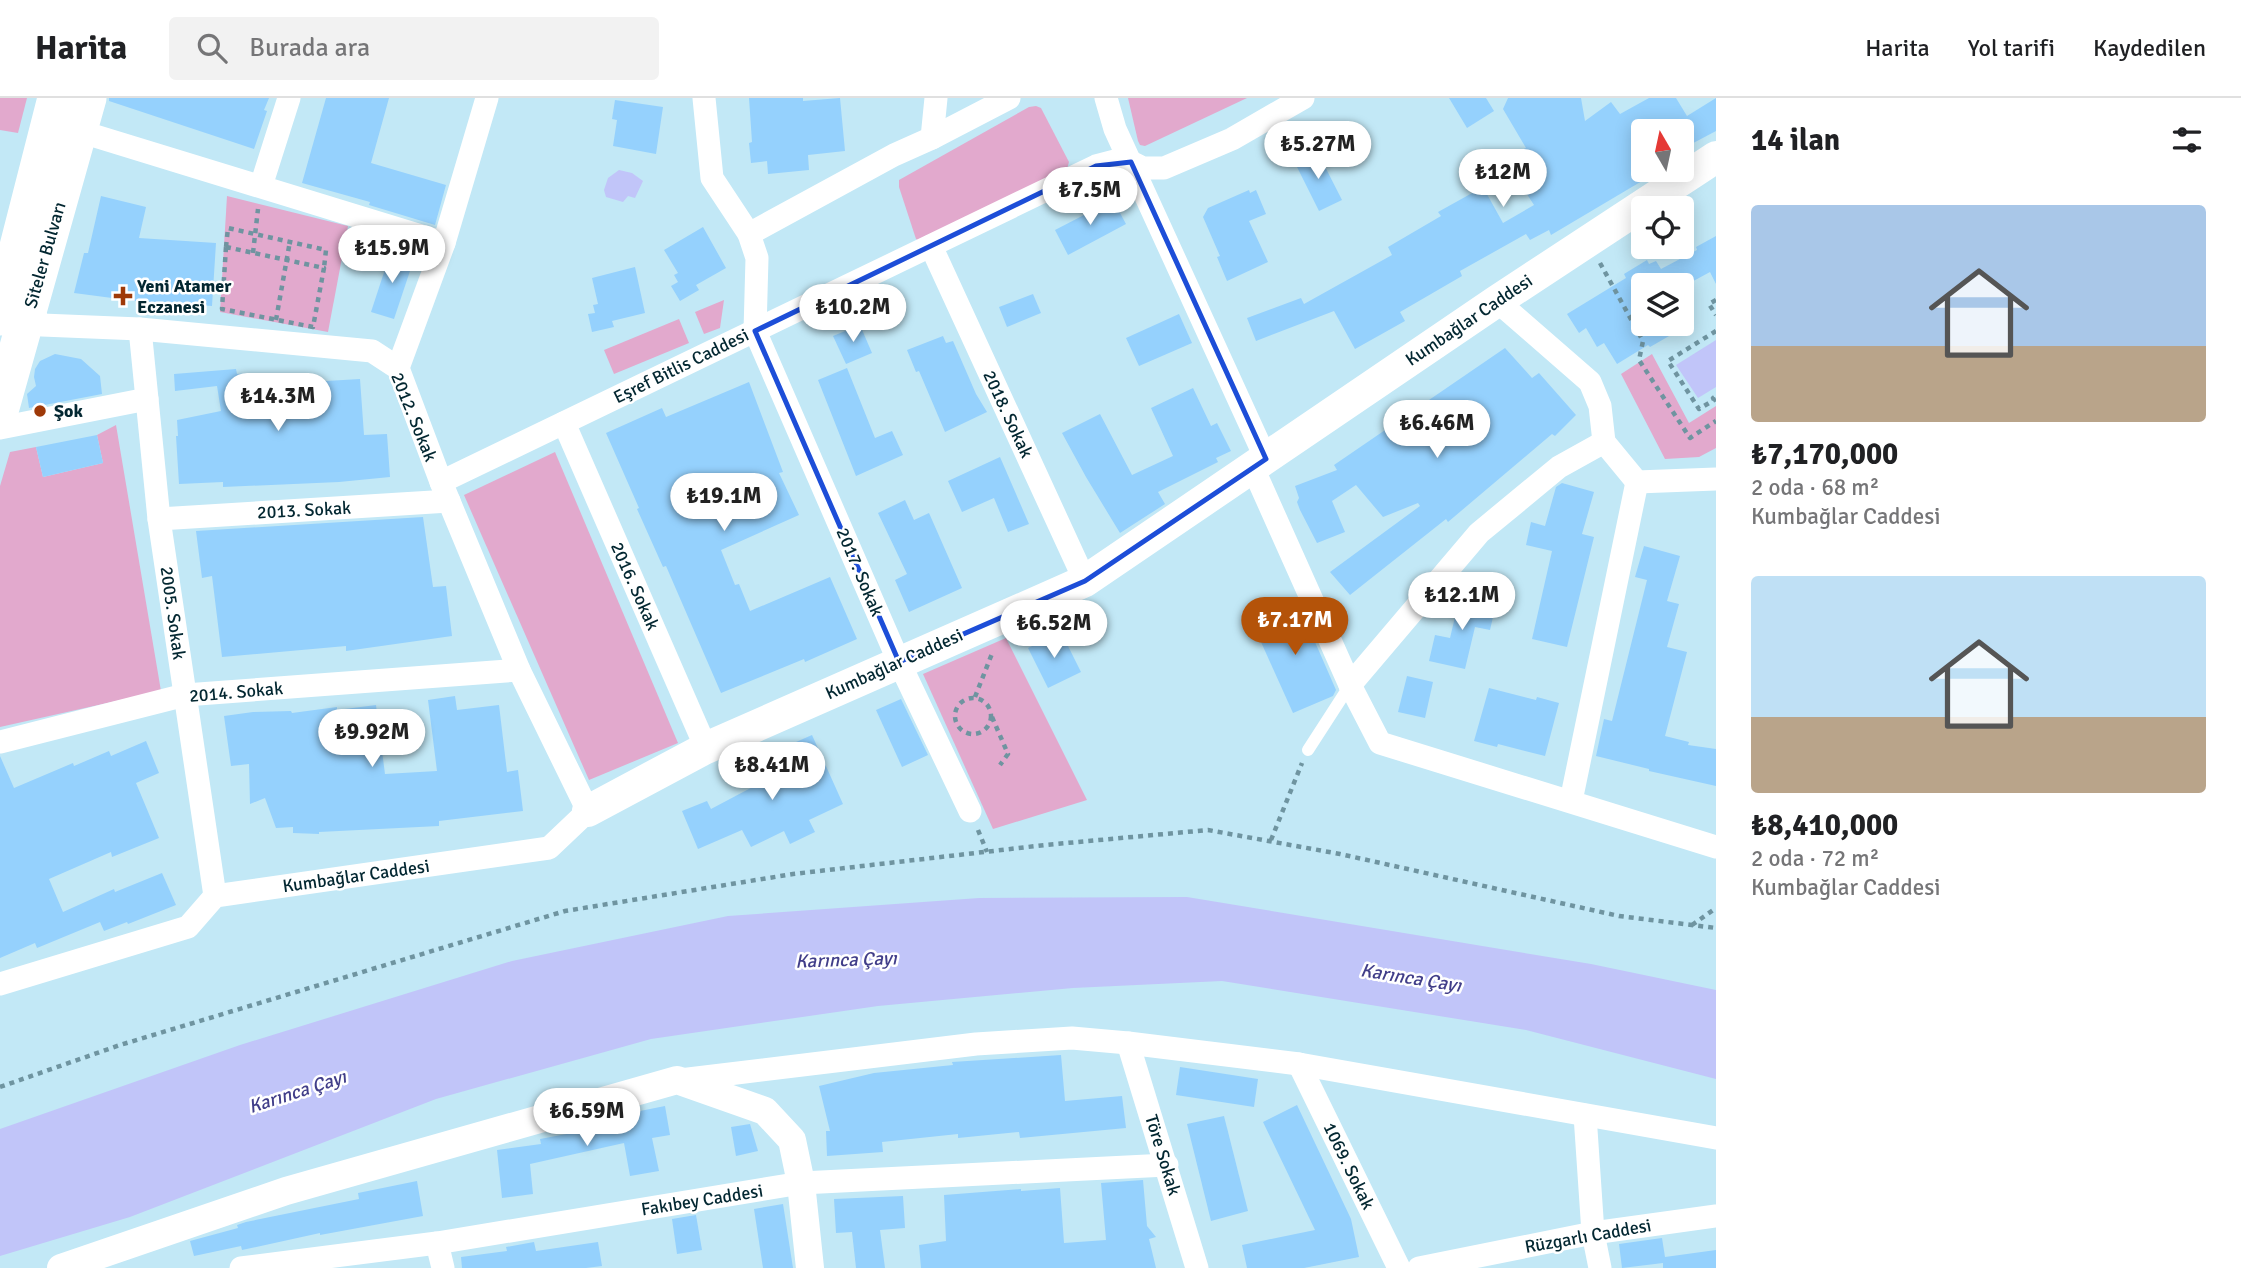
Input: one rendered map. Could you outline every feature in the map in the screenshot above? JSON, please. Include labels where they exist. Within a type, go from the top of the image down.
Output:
[{"type":"main road","name":"Siteler Bulvarı","points":[[0,411],[9,297],[68,112]]},
{"type":"main road","name":"Kumbağlar Caddesi","points":[[588,811],[706,748],[1084,581],[1497,300],[1716,157]]},
{"type":"street","points":[[261,186],[289,98]]},
{"type":"street","points":[[398,368],[444,243],[487,98]]},
{"type":"street","points":[[704,98],[712,178],[749,234],[757,258],[755,331]]},
{"type":"street","points":[[932,138],[936,98]]},
{"type":"street","points":[[749,234],[894,155],[1009,98]]},
{"type":"street","points":[[1106,98],[1115,129],[1259,464],[1350,685],[1380,743],[1716,847]]},
{"type":"street","name":"Eşref Bitlis Caddesi","points":[[445,492],[565,423],[1096,166],[1112,161],[1131,162],[1143,168],[1164,168],[1232,139],[1303,98]]},
{"type":"street","points":[[68,112],[261,186],[444,243]]},
{"type":"street","name":"2018. Sokak","points":[[932,246],[1084,581]]},
{"type":"street","name":"2012. Sokak","points":[[9,297],[42,325],[140,329],[372,351],[398,368],[445,492],[519,670],[588,811]]},
{"type":"street","points":[[1497,300],[1590,382],[1601,406],[1604,442],[1637,482]]},
{"type":"street","name":"2005. Sokak","points":[[140,329],[159,519],[215,896]]},
{"type":"street","name":"2017. Sokak","points":[[755,331],[899,662],[970,811]]},
{"type":"street","points":[[0,428],[147,399]]},
{"type":"street","name":"2016. Sokak","points":[[565,423],[706,748]]},
{"type":"street","points":[[1350,685],[1479,533],[1559,467],[1604,442]]},
{"type":"street","points":[[1637,482],[1716,479]]},
{"type":"street","points":[[1570,801],[1637,482]]},
{"type":"street","name":"2013. Sokak","points":[[159,519],[445,492]]},
{"type":"street","name":"2014. Sokak","points":[[0,742],[185,695],[519,670]]},
{"type":"street","name":"Kumbağlar Caddesi","points":[[215,896],[549,848],[588,811]]},
{"type":"street","points":[[0,984],[188,926],[215,896]]},
{"type":"street","points":[[61,1268],[286,1191],[677,1080],[976,1044],[1072,1038],[1300,1064],[1716,1138]]},
{"type":"street","name":"Töre Sokak","points":[[1128,1043],[1197,1268]]},
{"type":"street","name":"1069. Sokak","points":[[1300,1064],[1399,1268]]},
{"type":"street","points":[[677,1080],[765,1111],[792,1140],[801,1184],[810,1268]]},
{"type":"street","points":[[1585,1115],[1593,1233],[1600,1268]]},
{"type":"street","name":"Fakıbey Caddesi","points":[[241,1268],[437,1243],[801,1184],[1167,1165]]},
{"type":"street","name":"Rüzgarlı Caddesi","points":[[1419,1268],[1593,1233],[1716,1216]]},
{"type":"street","points":[[437,1243],[443,1268]]},
{"type":"lane","points":[[1308,750],[1350,685]]},
{"type":"path","points":[[253,253],[261,186]]},
{"type":"path","points":[[228,228],[255,233],[326,250],[313,327],[222,309],[228,228]]},
{"type":"path","points":[[276,320],[290,241]]},
{"type":"path","points":[[1587,242],[1643,341],[1639,360],[1690,438],[1716,421]]},
{"type":"path","points":[[226,247],[324,268]]},
{"type":"path","points":[[1716,300],[1709,304],[1716,315]]},
{"type":"path","points":[[1716,331],[1668,360],[1699,409],[1716,396]]},
{"type":"path","points":[[975,697],[1007,615]]},
{"type":"path","points":[[992,716],[987,728],[976,734],[960,729],[954,718],[957,706],[966,698],[975,697],[988,705],[1007,747],[1008,754],[1000,765]]},
{"type":"path","points":[[1270,840],[1308,750]]},
{"type":"path","points":[[0,1087],[120,1045],[565,911],[793,874],[1045,845],[1208,830],[1270,840],[1619,916],[1716,928]]},
{"type":"path","points":[[1691,925],[1716,908]]},
{"type":"highlighted area","points":[[1131,162],[1266,459],[1085,581],[899,662],[755,331],[1096,166]]},
{"type":"shaded area","points":[[0,98],[27,98],[18,133],[0,130]]},
{"type":"shaded area","points":[[1128,98],[1247,98],[1145,146],[1138,141]]},
{"type":"shaded area","points":[[1029,107],[1041,108],[1069,162],[1067,169],[921,242],[916,239],[899,180]]},
{"type":"shaded area","points":[[227,196],[348,226],[328,332],[220,312]]},
{"type":"shaded area","points":[[724,300],[720,328],[704,334],[695,312]]},
{"type":"shaded area","points":[[679,319],[689,343],[614,374],[604,350]]},
{"type":"shaded area","points":[[1652,354],[1689,423],[1716,406],[1716,448],[1699,457],[1665,459],[1621,374]]},
{"type":"shaded area","points":[[116,425],[161,691],[0,727],[0,486],[10,452],[36,447],[43,477],[103,463],[97,435]]},
{"type":"shaded area","points":[[555,452],[678,743],[589,780],[464,495]]},
{"type":"shaded area","points":[[1006,638],[1087,800],[993,829],[923,674]]},
{"type":"water","points":[[619,170],[632,173],[643,181],[635,198],[628,196],[623,202],[606,197],[604,190],[608,178]]},
{"type":"water","points":[[1716,340],[1716,387],[1698,398],[1676,365]]},
{"type":"water","name":"Karınca Çayı","points":[[1187,897],[1591,964],[1716,990],[1716,1079],[1526,1030],[1222,981],[1073,988],[878,1006],[651,1039],[436,1099],[130,1217],[0,1256],[0,1129],[240,1045],[512,961],[728,916],[979,898]]},
{"type":"building","points":[[109,98],[269,98],[254,149],[109,101]]},
{"type":"building","points":[[326,98],[389,98],[371,163],[446,185],[435,225],[369,205],[370,202],[302,183]]},
{"type":"building","points":[[749,98],[803,98],[803,101],[840,98],[845,151],[808,155],[809,170],[768,174],[767,161],[751,163]]},
{"type":"building","points":[[1449,98],[1486,98],[1494,111],[1467,128]]},
{"type":"building","points":[[1508,98],[1581,98],[1585,121],[1611,102],[1620,114],[1649,98],[1676,98],[1687,116],[1716,98],[1716,131],[1694,143],[1694,119],[1631,119],[1631,182],[1640,182],[1551,235],[1549,230],[1530,240],[1526,234],[1460,271],[1462,276],[1400,312],[1405,321],[1355,349],[1334,311],[1256,341],[1247,318],[1301,298],[1304,304],[1392,255],[1388,247],[1441,216],[1438,212],[1483,187],[1503,223],[1534,205],[1519,182],[1527,176],[1517,163],[1521,150],[1526,148],[1503,109]]},
{"type":"building","points":[[615,100],[663,107],[656,154],[613,146],[617,120],[612,119]]},
{"type":"building","points":[[1316,149],[1342,200],[1319,211],[1297,167],[1302,165],[1298,159]]},
{"type":"building","points":[[1249,190],[1250,193],[1256,190],[1266,214],[1249,221],[1268,262],[1227,281],[1217,257],[1220,256],[1203,217],[1208,208]]},
{"type":"building","points":[[101,196],[146,207],[139,238],[216,243],[212,306],[135,301],[74,293],[84,253],[88,253]]},
{"type":"building","points":[[1113,200],[1126,224],[1068,255],[1055,230]]},
{"type":"building","points":[[703,227],[726,268],[696,285],[699,290],[680,301],[671,286],[678,282],[674,275],[678,273],[664,250]]},
{"type":"building","points":[[1716,236],[1716,284],[1710,272],[1694,281],[1694,273],[1631,273],[1631,336],[1669,336],[1650,347],[1648,345],[1617,364],[1604,343],[1597,347],[1586,328],[1579,333],[1567,314],[1626,278],[1624,274],[1647,260],[1649,264],[1656,261],[1661,269],[1680,259],[1694,259],[1696,247]]},
{"type":"building","points":[[391,251],[414,259],[394,319],[371,312]]},
{"type":"building","points":[[635,267],[645,313],[612,321],[614,327],[592,332],[588,314],[595,313],[593,305],[598,304],[592,278]]},
{"type":"building","points":[[1033,294],[1041,313],[1007,327],[999,307]]},
{"type":"building","points":[[1179,314],[1192,343],[1139,366],[1126,338]]},
{"type":"building","points":[[860,325],[872,353],[846,364],[833,336]]},
{"type":"building","points":[[943,336],[946,343],[953,341],[976,394],[987,412],[945,432],[907,350]]},
{"type":"building","points":[[1505,348],[1532,378],[1539,373],[1576,415],[1555,436],[1552,434],[1448,522],[1446,519],[1350,595],[1330,572],[1420,506],[1418,503],[1383,517],[1356,485],[1332,501],[1345,532],[1317,543],[1300,510],[1295,486],[1337,470],[1334,465]]},
{"type":"building","points":[[55,354],[81,359],[100,376],[102,394],[29,408],[27,394],[36,386],[35,369],[40,361]]},
{"type":"building","points":[[847,368],[875,438],[892,431],[903,455],[856,476],[818,380]]},
{"type":"building","points":[[236,369],[237,374],[256,373],[256,381],[309,377],[309,382],[360,379],[364,435],[387,434],[390,477],[223,487],[223,482],[179,484],[177,420],[221,411],[217,386],[175,391],[174,374]]},
{"type":"building","points":[[749,382],[783,472],[779,473],[799,515],[721,550],[735,585],[739,584],[750,611],[830,577],[857,639],[805,662],[804,659],[721,693],[666,566],[663,567],[637,509],[639,508],[606,433],[662,408],[666,417]]},
{"type":"building","points":[[1193,388],[1211,426],[1217,423],[1231,451],[1216,458],[1218,462],[1158,492],[1165,504],[1120,533],[1062,433],[1100,414],[1132,475],[1173,456],[1151,408]]},
{"type":"building","points":[[97,435],[103,463],[43,477],[36,447]]},
{"type":"building","points":[[1000,457],[1029,524],[1008,532],[994,498],[962,512],[948,481]]},
{"type":"building","points":[[1562,483],[1594,492],[1582,534],[1594,537],[1567,647],[1532,639],[1552,551],[1526,545],[1531,522],[1545,526],[1556,487]]},
{"type":"building","points":[[905,500],[914,520],[929,513],[962,588],[909,612],[895,580],[907,574],[878,513]]},
{"type":"building","points":[[423,517],[433,587],[446,586],[452,636],[346,651],[346,646],[222,657],[212,576],[202,578],[196,531]]},
{"type":"building","points":[[1644,546],[1680,556],[1667,601],[1679,604],[1667,647],[1687,652],[1665,736],[1689,742],[1688,745],[1716,749],[1716,786],[1596,756],[1604,719],[1612,721],[1647,580],[1635,577]]},
{"type":"building","points":[[1460,596],[1496,604],[1490,630],[1475,627],[1465,669],[1429,661],[1435,635],[1450,638]]},
{"type":"building","points":[[1297,601],[1336,690],[1333,696],[1293,713],[1252,622]]},
{"type":"building","points":[[1061,632],[1081,672],[1048,688],[1028,648]]},
{"type":"building","points":[[1407,676],[1433,682],[1425,718],[1398,712]]},
{"type":"building","points":[[1489,688],[1559,703],[1545,756],[1474,741]]},
{"type":"building","points":[[455,696],[457,710],[499,705],[507,772],[518,770],[523,811],[439,821],[439,826],[319,834],[293,833],[293,827],[276,828],[265,798],[250,804],[249,764],[231,766],[224,716],[253,712],[292,713],[337,707],[337,710],[376,705],[385,774],[437,771],[428,700]]},
{"type":"building","points":[[901,699],[928,755],[902,767],[876,710]]},
{"type":"building","points":[[812,735],[843,804],[809,820],[815,832],[790,844],[784,831],[751,847],[742,830],[698,849],[682,811],[707,801],[711,809],[762,782],[757,771],[791,755],[787,746]]},
{"type":"building","points":[[146,741],[159,773],[136,783],[159,838],[112,857],[111,852],[49,879],[63,912],[114,889],[115,892],[162,873],[176,905],[104,931],[100,922],[37,948],[35,943],[0,958],[0,756],[14,788],[73,763],[74,766],[109,751],[111,756]]},
{"type":"building","points":[[1061,1055],[1065,1101],[1122,1096],[1126,1128],[1020,1138],[1019,1132],[958,1138],[958,1134],[882,1142],[883,1152],[827,1156],[826,1131],[830,1131],[819,1086],[874,1073],[953,1065],[952,1062]]},
{"type":"building","points":[[1180,1067],[1258,1079],[1254,1107],[1176,1095]]},
{"type":"building","points":[[1297,1105],[1351,1219],[1359,1257],[1304,1268],[1247,1268],[1242,1245],[1315,1230],[1263,1122]]},
{"type":"building","points":[[665,1106],[670,1135],[652,1138],[659,1171],[630,1176],[624,1143],[530,1164],[533,1194],[502,1198],[497,1150],[541,1144],[540,1139],[621,1121],[620,1115]]},
{"type":"building","points":[[1224,1116],[1248,1211],[1211,1221],[1187,1124]]},
{"type":"building","points":[[750,1124],[758,1151],[736,1156],[731,1127]]},
{"type":"building","points":[[1143,1180],[1147,1226],[1156,1237],[1149,1239],[1156,1268],[921,1268],[919,1245],[946,1241],[944,1195],[1060,1188],[1064,1243],[1106,1240],[1101,1183]]},
{"type":"building","points":[[417,1181],[423,1216],[320,1233],[242,1250],[241,1246],[194,1256],[190,1241],[238,1228],[237,1225],[359,1199],[358,1193]]},
{"type":"building","points":[[903,1196],[905,1228],[880,1230],[885,1268],[856,1268],[852,1232],[836,1233],[834,1199]]},
{"type":"building","points":[[783,1204],[793,1268],[763,1268],[754,1209]]},
{"type":"building","points":[[696,1215],[702,1250],[677,1254],[672,1219]]},
{"type":"building","points":[[1662,1238],[1665,1257],[1716,1250],[1716,1268],[1663,1268],[1663,1263],[1622,1268],[1619,1244]]},
{"type":"building","points":[[534,1242],[536,1251],[598,1242],[602,1266],[462,1268],[461,1257],[507,1251],[506,1247]]},
{"type":"place","name":"Yeni Atamer Eczanesi","points":[[123,296]]},
{"type":"place","name":"Şok","points":[[40,411]]}]
